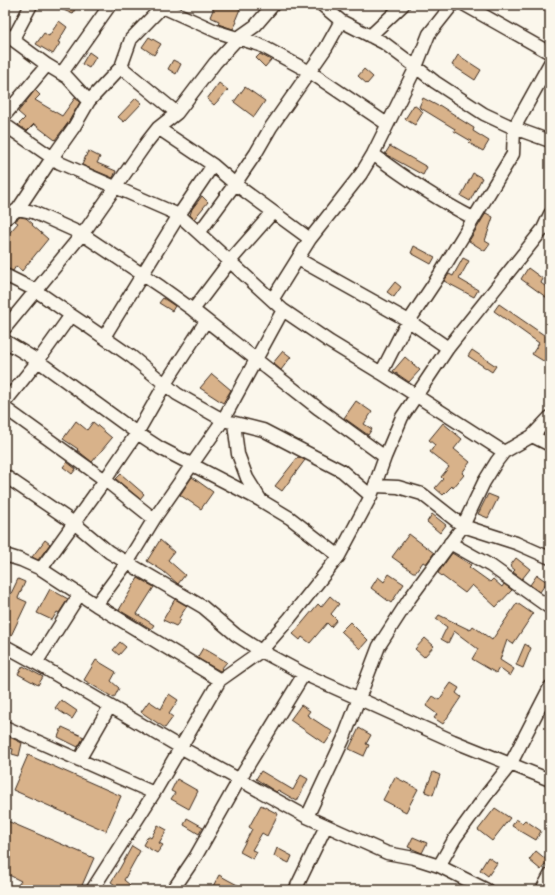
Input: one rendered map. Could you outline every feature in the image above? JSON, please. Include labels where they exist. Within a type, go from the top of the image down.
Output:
[{"type":"street","points":[[31,5],[9,36],[47,65],[68,77],[89,101]]},
{"type":"street","points":[[62,73],[110,5]]},
{"type":"street","points":[[5,328],[82,234],[158,128],[177,113],[215,63],[238,38],[255,26],[272,5]]},
{"type":"street","points":[[322,5],[341,21],[384,43],[434,82],[484,114],[514,128],[550,141]]},
{"type":"street","points":[[370,36],[404,5]]},
{"type":"street","points":[[272,300],[310,239],[361,174],[373,154],[416,67],[429,34],[452,5]]},
{"type":"street","points":[[465,5],[550,53]]},
{"type":"street","points":[[5,219],[18,209],[74,127],[89,101],[121,67],[131,39],[160,6],[218,32],[260,45],[310,72],[387,124]]},
{"type":"street","points":[[199,233],[256,153],[271,127],[326,48],[341,21]]},
{"type":"street","points":[[381,373],[409,322],[513,154],[514,128],[550,63]]},
{"type":"street","points":[[5,115],[47,65]]},
{"type":"street","points":[[121,67],[177,113]]},
{"type":"street","points":[[5,125],[52,158],[179,214],[283,310],[330,342],[417,395],[504,452]]},
{"type":"street","points":[[158,128],[213,165],[235,184],[310,239]]},
{"type":"street","points":[[373,154],[428,193],[473,218]]},
{"type":"street","points":[[104,337],[179,214],[213,165]]},
{"type":"street","points":[[18,209],[33,212],[82,234],[143,275],[193,310],[319,409],[385,457]]},
{"type":"street","points":[[193,310],[230,262],[274,212]]},
{"type":"street","points":[[92,890],[154,793],[220,680],[261,651],[340,556],[373,491],[385,457],[402,417],[448,348],[543,229],[550,214]]},
{"type":"street","points":[[298,259],[409,322],[448,348]]},
{"type":"street","points":[[5,275],[35,290],[71,316],[104,337],[132,357],[176,394],[228,421],[263,430],[342,472],[373,491],[398,487],[422,494],[463,526],[516,544],[550,558]]},
{"type":"street","points":[[96,605],[127,563],[154,519],[192,464],[228,421],[255,359],[283,310]]},
{"type":"street","points":[[5,402],[38,361],[71,316]]},
{"type":"street","points":[[41,569],[137,433],[165,384],[206,321]]},
{"type":"street","points":[[5,341],[38,361],[160,448],[260,500],[290,518],[340,556]]},
{"type":"street","points":[[5,408],[105,480],[154,519]]},
{"type":"street","points":[[307,817],[343,740],[360,699],[379,646],[410,598],[463,526],[484,482],[497,461],[504,452],[532,436],[550,417]]},
{"type":"street","points":[[228,421],[247,478],[260,500]]},
{"type":"street","points":[[532,436],[550,445]]},
{"type":"street","points":[[5,476],[74,523],[109,552],[203,607],[236,635],[261,651],[304,674],[453,741],[550,780]]},
{"type":"street","points":[[450,543],[491,566],[550,608]]},
{"type":"street","points":[[5,556],[21,560],[41,569],[79,595],[220,680]]},
{"type":"street","points":[[36,663],[79,595]]},
{"type":"street","points":[[5,646],[180,747],[307,817],[387,852],[414,858],[439,866],[479,888]]},
{"type":"street","points":[[173,890],[196,856],[239,780],[304,674]]},
{"type":"street","points":[[439,866],[460,832],[510,765],[550,687]]},
{"type":"street","points":[[79,760],[110,706]]},
{"type":"street","points":[[5,727],[154,793]]},
{"type":"street","points":[[295,890],[326,826]]},
{"type":"street","points":[[542,890],[550,875]]},
{"type":"building","points":[[51,5],[76,5],[73,14]]},
{"type":"building","points":[[215,5],[232,5],[240,9],[235,21],[237,22],[233,29],[218,24],[219,21],[210,17]]},
{"type":"building","points":[[59,21],[67,27],[53,54],[36,44],[44,33],[49,36]]},
{"type":"building","points":[[149,37],[161,44],[154,55],[142,47]]},
{"type":"building","points":[[89,52],[96,57],[89,68],[82,64]]},
{"type":"building","points":[[260,54],[271,60],[265,67],[256,58]]},
{"type":"building","points":[[458,55],[481,70],[475,80],[452,65]]},
{"type":"building","points":[[173,60],[181,64],[176,74],[168,69]]},
{"type":"building","points":[[364,69],[373,77],[367,84],[358,76]]},
{"type":"building","points":[[219,83],[228,90],[214,105],[207,99]]},
{"type":"building","points":[[245,87],[265,101],[254,117],[234,102]]},
{"type":"building","points":[[35,90],[40,95],[35,100],[62,116],[75,98],[80,102],[68,123],[55,140],[34,124],[27,131],[18,125],[25,118],[18,112]]},
{"type":"building","points":[[136,98],[142,103],[124,122],[118,117]]},
{"type":"building","points":[[423,98],[438,106],[439,105],[458,117],[474,128],[473,131],[489,141],[483,151],[469,143],[471,141],[454,131],[455,129],[419,107]]},
{"type":"building","points":[[414,105],[423,112],[415,125],[405,119]]},
{"type":"building","points":[[390,146],[427,167],[423,175],[385,154]]},
{"type":"building","points":[[88,151],[100,157],[97,163],[116,171],[113,178],[82,165]]},
{"type":"building","points":[[473,173],[482,178],[470,201],[461,196]]},
{"type":"building","points":[[202,196],[208,202],[194,219],[190,215],[192,209]]},
{"type":"building","points":[[486,213],[493,217],[485,241],[490,244],[485,251],[469,241]]},
{"type":"building","points":[[20,217],[26,218],[48,239],[22,271],[16,266],[13,271],[5,268],[5,238],[18,223],[15,221]]},
{"type":"building","points":[[414,246],[435,257],[431,264],[411,253]]},
{"type":"building","points":[[463,258],[469,261],[459,279],[478,290],[474,297],[444,281],[449,274],[453,276]]},
{"type":"building","points":[[528,268],[543,279],[541,283],[550,290],[550,300],[521,279]]},
{"type":"building","points":[[395,282],[401,287],[394,297],[387,292]]},
{"type":"building","points":[[163,298],[175,306],[172,311],[159,303]]},
{"type":"building","points":[[499,304],[544,335],[550,328],[550,365],[532,354],[539,343],[494,311]]},
{"type":"building","points":[[472,350],[496,366],[492,372],[468,356]]},
{"type":"building","points":[[283,351],[291,357],[281,370],[273,363]]},
{"type":"building","points":[[405,357],[420,370],[409,382],[393,371]]},
{"type":"building","points":[[212,374],[231,390],[223,403],[200,388]]},
{"type":"building","points":[[356,401],[372,412],[364,424],[372,429],[368,435],[344,418]]},
{"type":"building","points":[[76,421],[87,430],[93,422],[112,438],[92,462],[77,450],[78,449],[63,439]]},
{"type":"building","points":[[443,423],[462,439],[454,449],[470,462],[462,473],[464,475],[453,488],[452,486],[443,495],[435,488],[443,479],[441,477],[449,467],[430,452],[435,445],[429,440]]},
{"type":"building","points":[[298,457],[305,460],[282,491],[275,486]]},
{"type":"building","points":[[67,462],[76,469],[72,474],[63,467]]},
{"type":"building","points":[[121,474],[144,494],[140,499],[116,479]]},
{"type":"building","points":[[192,477],[213,492],[201,509],[180,495]]},
{"type":"building","points":[[488,494],[498,498],[488,518],[478,514]]},
{"type":"building","points":[[432,514],[446,525],[440,533],[427,522]]},
{"type":"building","points":[[409,534],[434,553],[426,564],[423,562],[416,572],[413,572],[392,557]]},
{"type":"building","points":[[45,540],[50,544],[38,560],[32,557]]},
{"type":"building","points":[[160,540],[174,552],[168,560],[185,575],[178,584],[163,571],[147,561]]},
{"type":"building","points":[[452,553],[471,565],[469,567],[490,582],[493,579],[502,587],[504,584],[512,590],[496,607],[472,585],[465,593],[438,573]]},
{"type":"building","points":[[516,558],[530,569],[522,579],[513,572],[515,570],[510,566]]},
{"type":"building","points":[[389,574],[404,584],[391,603],[371,588],[378,577],[384,582]]},
{"type":"building","points":[[537,575],[547,582],[540,592],[530,585]]},
{"type":"building","points":[[138,578],[154,587],[137,614],[154,625],[151,629],[119,610]]},
{"type":"building","points":[[18,579],[25,582],[18,598],[27,602],[9,640],[5,639],[5,606]]},
{"type":"building","points":[[50,589],[68,599],[59,613],[57,612],[52,620],[37,613]]},
{"type":"building","points":[[330,596],[339,604],[331,614],[337,620],[331,627],[327,623],[310,643],[302,637],[300,640],[293,634],[318,604],[321,607]]},
{"type":"building","points":[[175,599],[187,606],[179,618],[181,620],[176,626],[163,620]]},
{"type":"building","points":[[517,603],[533,614],[513,644],[507,640],[500,660],[514,669],[510,676],[499,668],[496,673],[472,659],[478,649],[454,631],[448,643],[441,639],[447,627],[436,619],[439,615],[470,630],[473,626],[492,640]]},
{"type":"building","points":[[350,622],[368,640],[360,649],[341,631]]},
{"type":"building","points":[[425,638],[434,646],[424,657],[415,649]]},
{"type":"building","points":[[120,642],[126,647],[119,655],[113,650]]},
{"type":"building","points":[[525,644],[531,648],[523,668],[516,665]]},
{"type":"building","points":[[203,648],[227,662],[221,669],[222,670],[220,671],[197,658]]},
{"type":"building","points":[[96,660],[116,672],[111,681],[119,688],[114,698],[84,680]]},
{"type":"building","points":[[23,666],[43,677],[38,685],[18,674]]},
{"type":"building","points":[[451,683],[459,688],[456,693],[461,697],[443,724],[434,718],[437,714],[426,706],[433,696],[439,700]]},
{"type":"building","points":[[169,694],[178,700],[169,714],[173,717],[165,728],[141,712],[149,701],[161,709]]},
{"type":"building","points":[[61,700],[77,711],[72,719],[55,708]]},
{"type":"building","points":[[301,705],[310,711],[307,715],[333,732],[325,744],[290,720]]},
{"type":"building","points":[[62,727],[84,737],[78,747],[58,737]]},
{"type":"building","points":[[359,728],[371,735],[366,744],[369,745],[364,756],[349,749]]},
{"type":"building","points":[[5,737],[12,738],[22,743],[19,756],[12,754],[13,749],[5,747]]},
{"type":"building","points":[[28,755],[121,796],[106,831],[13,790]]},
{"type":"building","points":[[261,771],[293,790],[301,775],[308,779],[297,801],[278,790],[276,792],[256,779]]},
{"type":"building","points":[[433,772],[440,775],[433,795],[425,792]]},
{"type":"building","points":[[395,777],[418,789],[406,812],[383,800]]},
{"type":"building","points":[[177,779],[198,791],[189,809],[171,799],[175,793],[171,791]]},
{"type":"building","points":[[261,805],[278,814],[267,836],[262,833],[252,850],[257,852],[253,859],[240,852],[252,829],[249,827]]},
{"type":"building","points":[[495,808],[510,818],[492,841],[478,830]]},
{"type":"building","points":[[187,818],[203,827],[199,834],[184,825]]},
{"type":"building","points":[[516,819],[522,823],[525,820],[541,831],[536,840],[512,826]]},
{"type":"building","points":[[5,820],[94,858],[80,890],[14,890],[21,881],[5,873]]},
{"type":"building","points":[[158,825],[167,830],[159,843],[163,845],[157,853],[143,845],[148,836],[151,838]]},
{"type":"building","points":[[413,837],[427,843],[422,853],[408,847]]},
{"type":"building","points":[[132,846],[140,851],[124,880],[130,885],[126,890],[122,890],[111,882]]},
{"type":"building","points":[[277,848],[292,856],[289,863],[274,856]]},
{"type":"building","points":[[536,851],[548,861],[541,870],[529,860]]},
{"type":"building","points":[[488,857],[497,863],[488,876],[480,870]]},
{"type":"building","points":[[219,875],[228,880],[247,890],[211,890]]}]
